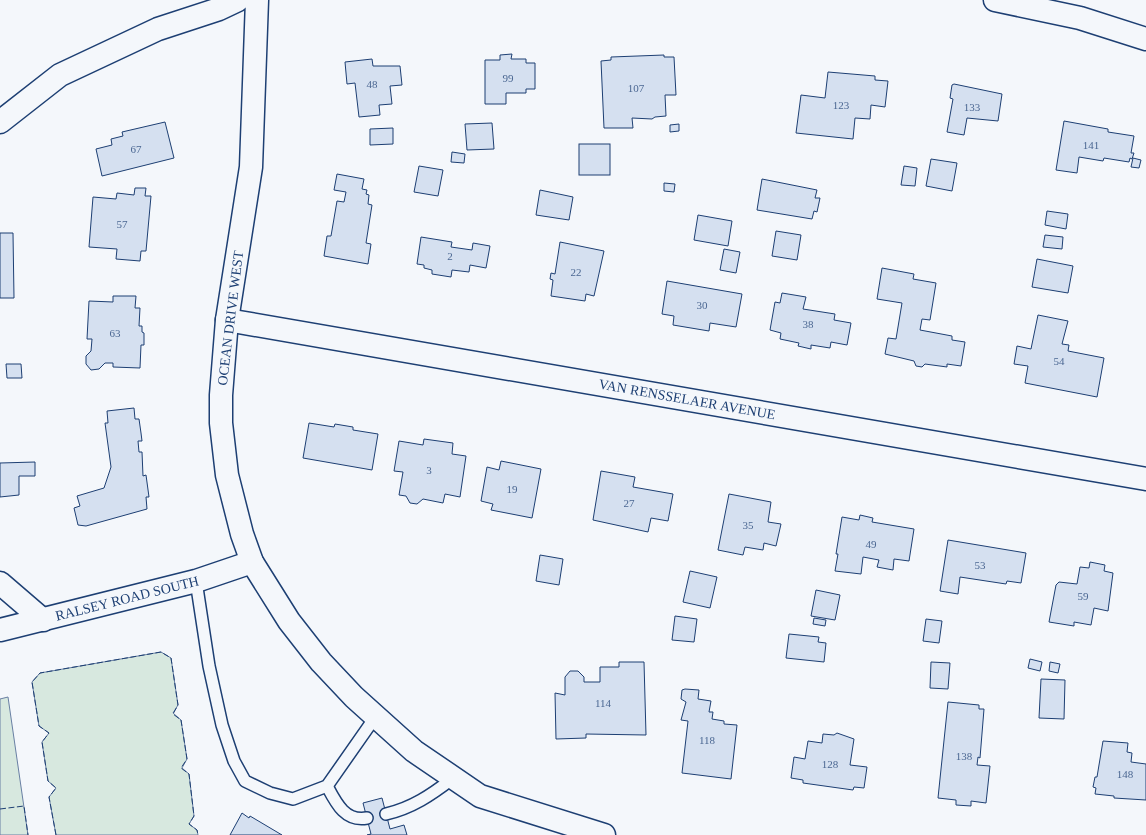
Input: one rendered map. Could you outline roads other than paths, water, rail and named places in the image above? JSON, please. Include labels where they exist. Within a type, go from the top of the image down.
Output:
[{"type":"street","points":[[0,122],[60,75],[158,29],[219,9],[238,0]]},
{"type":"street","name":"OCEAN DRIVE WEST","points":[[257,0],[251,166],[227,320],[221,395],[223,450],[233,501],[252,562],[277,604],[305,642],[347,691],[414,751],[452,779],[480,796],[604,835]]},
{"type":"street","points":[[995,0],[1080,18],[1146,39]]},
{"type":"street","name":"VAN RENSSELAER AVENUE","points":[[227,320],[1146,479]]},
{"type":"street","name":"RALSEY ROAD SOUTH","points":[[0,630],[196,581],[252,562]]},
{"type":"street","points":[[0,584],[43,620]]},
{"type":"lane","points":[[196,581],[209,666],[222,725],[234,761],[244,781],[270,793],[293,799],[327,786],[376,716]]},
{"type":"lane","points":[[386,814],[412,806],[452,779]]},
{"type":"lane","points":[[327,786],[337,804],[347,815],[360,819],[367,818]]}]
